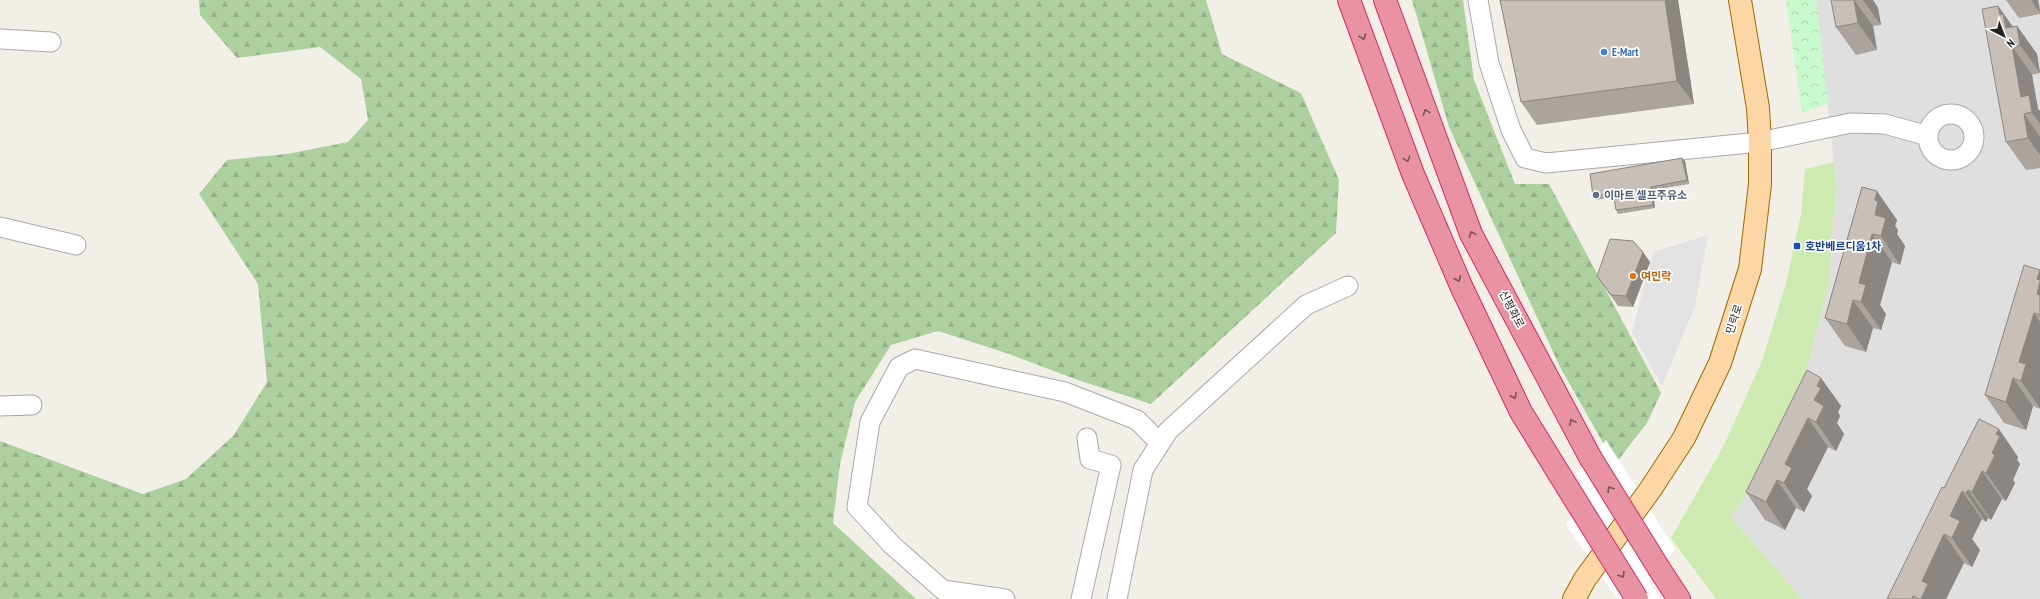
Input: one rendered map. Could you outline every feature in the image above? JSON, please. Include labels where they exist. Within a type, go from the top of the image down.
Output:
[{"type":"highway","points":[[1349,0],[1413,174],[1462,288],[1521,412],[1637,599]]},
{"type":"highway","name":"신평화로","points":[[1385,0],[1471,234],[1590,457],[1673,589]]},
{"type":"main road","name":"민락로","points":[[1574,599],[1586,579],[1650,490],[1684,438],[1720,363],[1750,269],[1760,184],[1760,142],[1758,108],[1740,0]]},
{"type":"street","points":[[1478,0],[1489,63],[1511,130],[1525,158],[1546,163],[1760,142],[1851,122],[1885,124],[1928,136]]},
{"type":"street","points":[[0,39],[52,42]]},
{"type":"street","points":[[0,227],[76,245]]},
{"type":"street","points":[[1117,599],[1143,470],[1168,431],[1306,305],[1348,286]]},
{"type":"street","points":[[1005,599],[943,590],[892,545],[857,507],[870,422],[899,367],[915,359],[1065,392],[1137,420],[1160,444]]},
{"type":"street","points":[[0,406],[32,405]]},
{"type":"street","points":[[1081,599],[1111,465],[1090,459],[1087,438]]},
{"type":"shaded area","points":[[1816,0],[2040,0],[2040,599],[1802,599],[1731,517],[1772,458],[1830,280],[1831,240],[1837,189]]},
{"type":"shaded area","points":[[1708,235],[1695,306],[1662,386],[1632,332],[1653,252]]},
{"type":"green space","points":[[199,0],[1206,0],[1222,54],[1301,93],[1339,180],[1336,233],[1151,404],[1075,379],[1009,354],[938,331],[891,345],[855,402],[840,464],[833,523],[916,599],[0,599],[0,441],[143,494],[186,479],[234,435],[267,382],[258,284],[199,194],[227,160],[287,154],[348,142],[368,120],[361,79],[320,47],[237,58],[200,15]]},
{"type":"green space","points":[[1412,0],[1463,0],[1474,80],[1515,184],[1549,184],[1661,393],[1647,423],[1615,464],[1560,367],[1449,127]]},
{"type":"green space","points":[[1786,0],[1816,0],[1828,104],[1802,112]]},
{"type":"green space","points":[[1834,162],[1837,189],[1831,240],[1830,280],[1803,382],[1772,458],[1731,517],[1802,599],[1716,599],[1671,538],[1723,447],[1762,361],[1786,283],[1801,214],[1805,169]]},
{"type":"pier","points":[[1606,440],[1675,549],[1651,584],[1661,599],[1617,599],[1566,525],[1587,495],[1576,473]]},
{"type":"building","name":"E-Mart","points":[[1500,0],[1665,0],[1677,81],[1521,102]]},
{"type":"building","points":[[1831,0],[1854,0],[1858,23],[1836,27]]},
{"type":"building","points":[[1998,6],[2000,15],[2003,14],[2006,28],[2017,26],[2020,45],[2012,46],[2021,97],[2029,95],[2032,112],[2024,114],[2028,138],[2006,142],[1982,9]]},
{"type":"building","points":[[1682,158],[1687,180],[1651,187],[1653,205],[1616,210],[1613,193],[1593,196],[1590,174]]},
{"type":"building","points":[[1862,187],[1877,191],[1875,200],[1878,201],[1875,215],[1886,218],[1881,236],[1872,234],[1859,283],[1866,285],[1861,302],[1853,300],[1847,324],[1825,318]]},
{"type":"building","points":[[1610,239],[1633,241],[1643,252],[1626,296],[1611,295],[1597,276]]},
{"type":"building","points":[[2024,265],[2040,270],[2037,279],[2040,280],[2040,282],[2037,294],[2040,295],[2040,315],[2034,313],[2019,362],[2026,364],[2021,381],[2013,378],[2006,402],[1985,395]]},
{"type":"building","points":[[1807,370],[1821,378],[1817,386],[1821,388],[1814,400],[1824,406],[1816,422],[1808,418],[1785,464],[1792,468],[1784,483],[1777,480],[1766,502],[1746,492]]},
{"type":"building","points":[[1979,419],[1999,429],[1996,434],[2000,436],[1992,453],[1995,455],[1986,473],[1982,471],[1972,492],[1968,490],[1966,493],[1962,491],[1950,516],[1960,521],[1952,538],[1944,534],[1922,581],[1928,584],[1921,599],[1913,596],[1912,599],[1887,599],[1942,487],[1944,488]]},
{"type":"place","name":"E-Mart","points":[[1604,52]]},
{"type":"place","name":"이마트 셀프주유소","points":[[1596,195]]},
{"type":"place","name":"호반베르디움1차","points":[[1797,246]]},
{"type":"place","name":"여민락","points":[[1633,276]]}]
